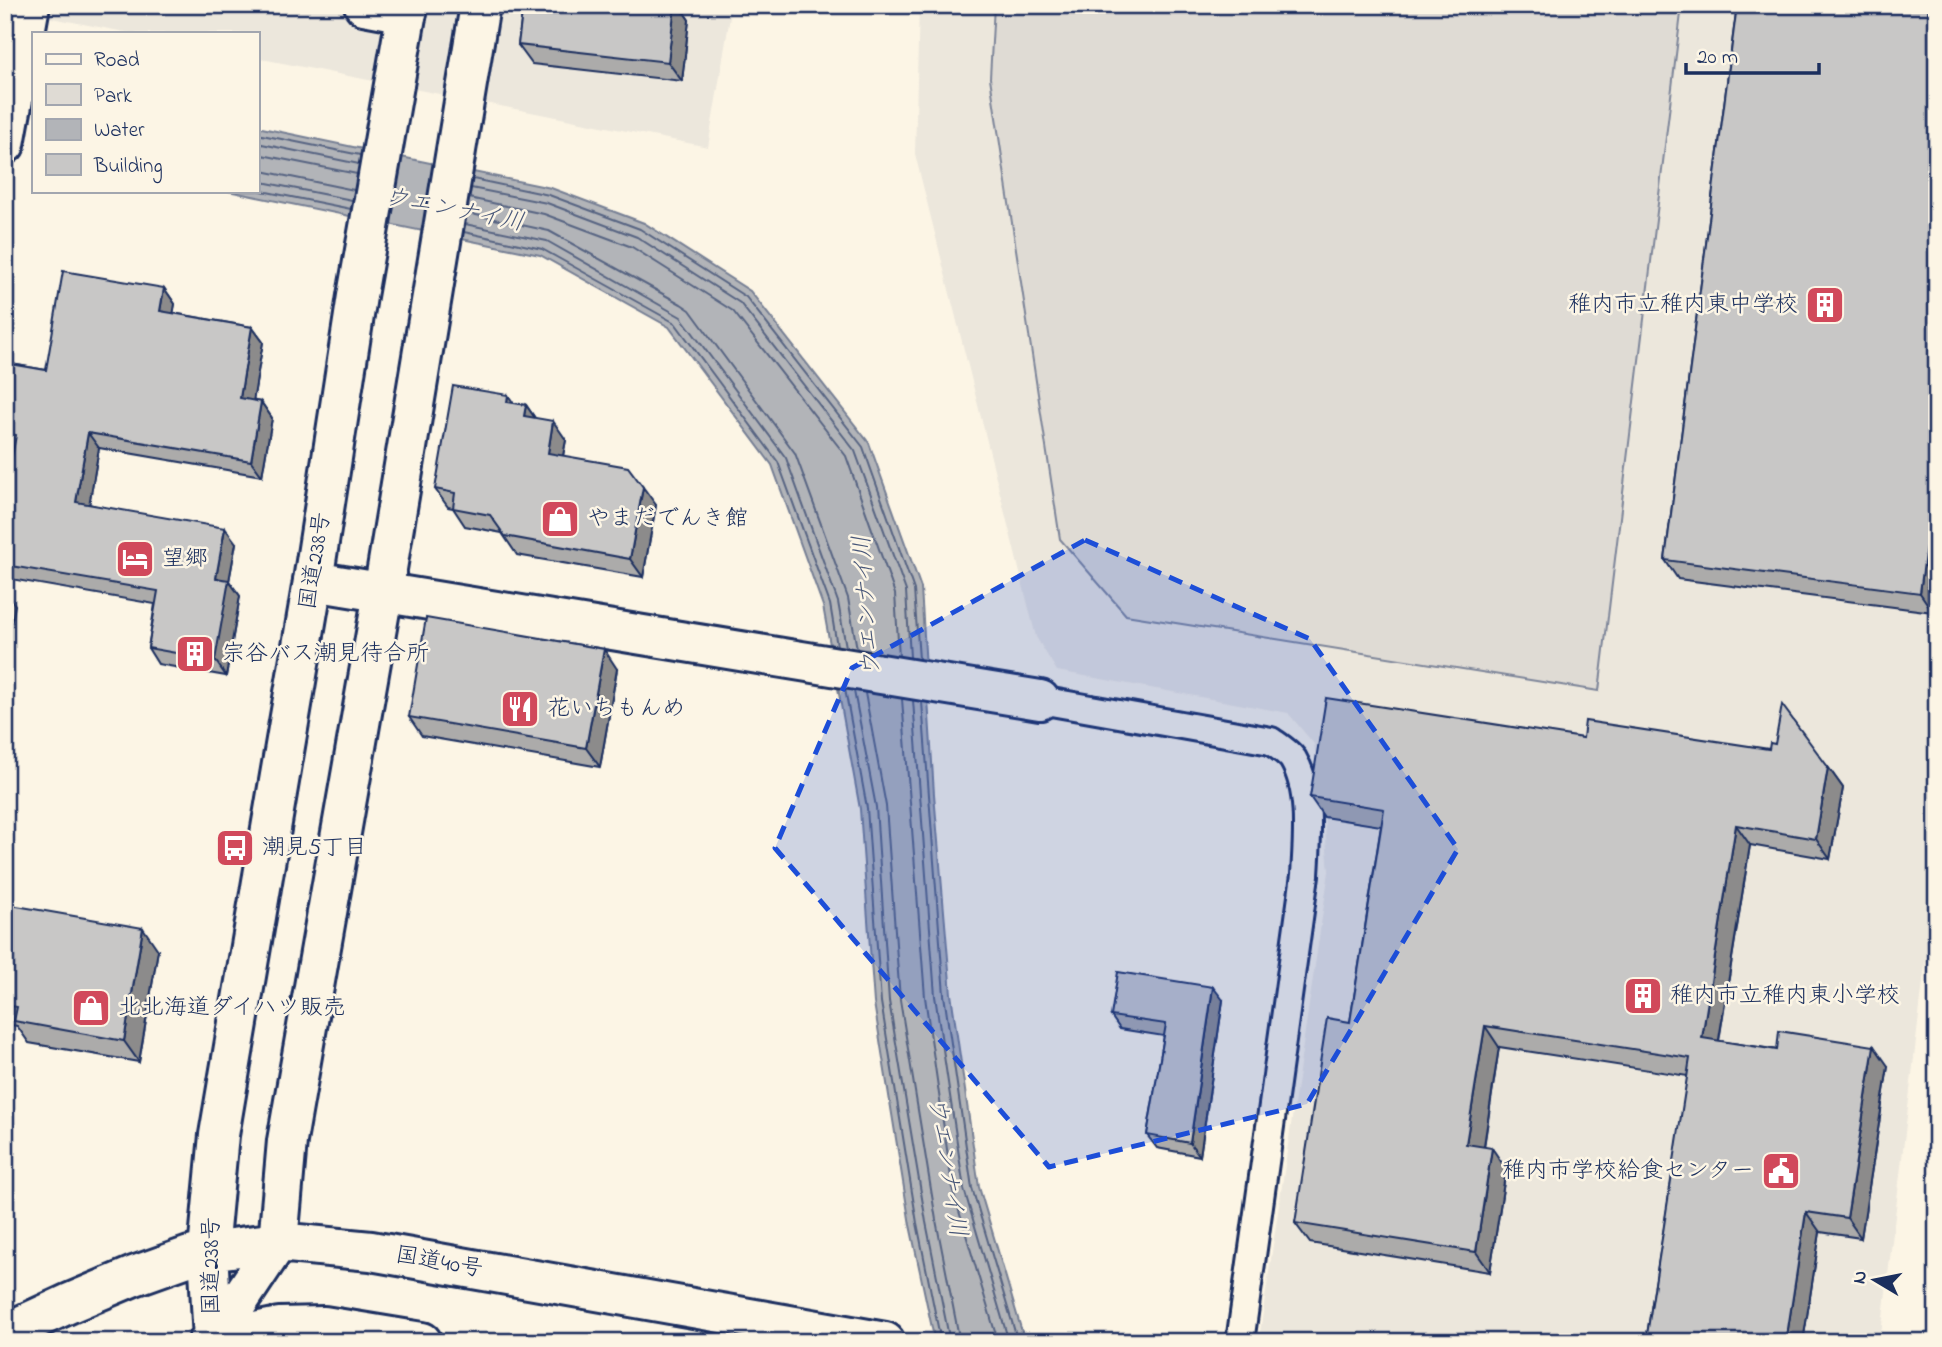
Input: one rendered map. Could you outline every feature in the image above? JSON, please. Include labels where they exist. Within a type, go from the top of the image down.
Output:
[{"type":"main road","points":[[5,144],[30,5]]},
{"type":"main road","points":[[364,5],[407,9]]},
{"type":"main road","name":"国道238号","points":[[212,1341],[278,1242],[286,1141],[383,593],[480,5]]},
{"type":"main road","name":"国道238号","points":[[212,1341],[208,1251],[219,1135],[407,9]]},
{"type":"main road","points":[[313,581],[1040,700]]},
{"type":"main road","name":"国道40号","points":[[5,1333],[135,1276],[208,1251],[278,1242],[371,1251],[877,1340]]},
{"type":"main road","points":[[212,1341],[279,1327],[324,1326],[422,1342]]},
{"type":"lane","points":[[1040,700],[1271,741],[1291,757],[1303,780],[1307,827],[1306,875],[1240,1342]]},
{"type":"highlighted area","points":[[1085,540],[1310,639],[1458,849],[1307,1104],[1049,1167],[775,848],[852,668]]},
{"type":"shaded area","points":[[5,5],[732,5],[708,147],[259,58],[259,32],[125,32],[5,9]]},
{"type":"shaded area","points":[[919,5],[1937,5],[1937,865],[1880,1342],[1293,1342],[1259,1339],[1329,871],[1314,744],[1288,713],[1057,671],[1036,637],[915,154]]},
{"type":"green space","points":[[994,5],[1682,5],[1599,691],[1126,615],[1060,539],[990,78]]},
{"type":"water","name":"ウエンナイ川","points":[[259,127],[551,188],[644,223],[750,291],[869,443],[921,588],[934,794],[951,994],[979,1187],[1025,1342],[935,1342],[910,1225],[874,1003],[860,809],[823,606],[772,465],[669,327],[540,255],[233,192],[259,192]]},
{"type":"building","points":[[523,5],[675,5],[668,62],[518,45]]},
{"type":"building","name":"稚内市立稚内東中学校","points":[[1737,5],[1929,5],[1928,13],[1937,14],[1937,461],[1920,593],[1665,560]]},
{"type":"building","points":[[63,271],[164,288],[160,311],[252,327],[240,398],[261,402],[251,461],[88,433],[76,502],[225,528],[216,578],[229,580],[215,660],[148,648],[158,591],[5,565],[5,495],[16,435],[5,433],[5,363],[46,370]]},
{"type":"building","name":"やまだでんき館","points":[[453,386],[508,395],[507,402],[526,405],[524,416],[553,421],[548,453],[628,467],[643,487],[630,559],[505,536],[490,515],[453,508],[455,493],[435,489]]},
{"type":"building","points":[[426,618],[604,649],[586,748],[409,717]]},
{"type":"building","points":[[1326,698],[1583,738],[1585,721],[1769,749],[1770,743],[1775,744],[1782,705],[1828,767],[1816,839],[1736,825],[1702,1038],[1777,1050],[1779,1031],[1874,1046],[1847,1218],[1806,1212],[1786,1342],[1693,1342],[1647,1335],[1690,1058],[1485,1026],[1466,1144],[1492,1148],[1476,1252],[1295,1223],[1327,1018],[1350,1022],[1384,809],[1310,797]]},
{"type":"building","points":[[5,904],[143,928],[124,1041],[14,1021],[17,1007],[5,1005]]},
{"type":"building","points":[[1118,972],[1213,987],[1190,1143],[1147,1135],[1166,1024],[1111,1016]]},
{"type":"place","name":"稚内市立稚内東中学校","points":[[1825,305]]},
{"type":"place","name":"やまだでんき館","points":[[560,519]]},
{"type":"place","name":"望郷","points":[[135,559]]},
{"type":"place","name":"宗谷バス潮見待合所","points":[[195,654]]},
{"type":"place","name":"花いちもんめ","points":[[520,709]]},
{"type":"place","name":"潮見5丁目","points":[[235,848]]},
{"type":"place","name":"稚内市立稚内東小学校","points":[[1643,996]]},
{"type":"place","name":"北北海道ダイハツ販売","points":[[91,1008]]},
{"type":"place","name":"稚内市学校給食センター","points":[[1781,1171]]}]
